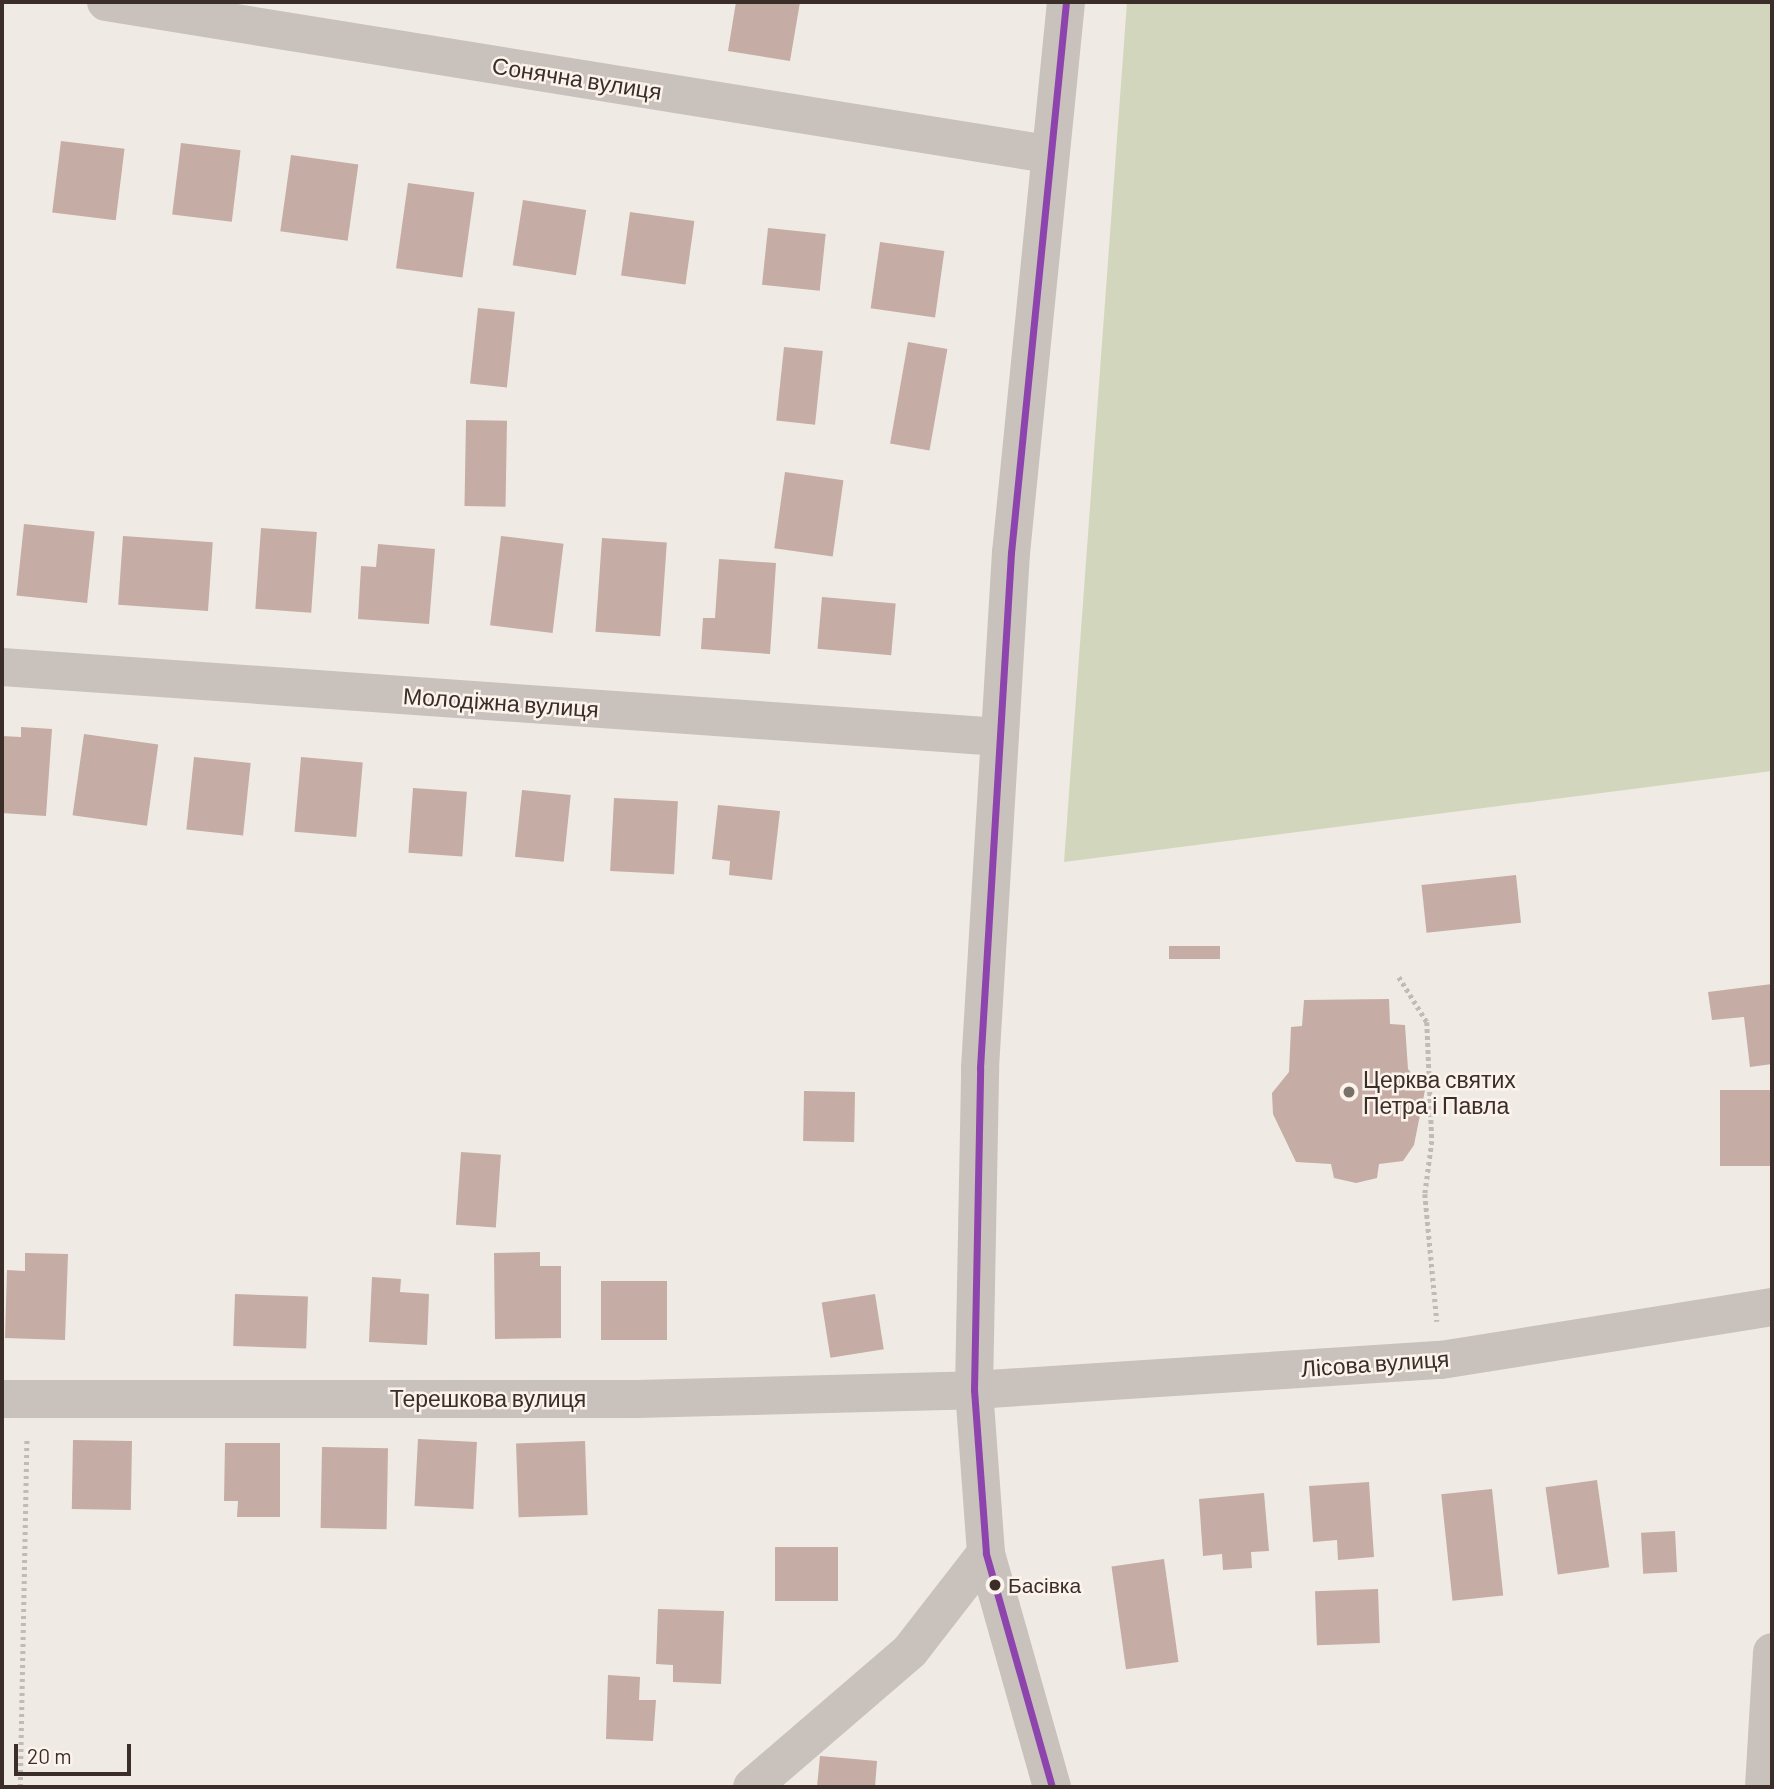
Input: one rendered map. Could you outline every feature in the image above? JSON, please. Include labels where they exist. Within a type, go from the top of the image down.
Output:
[{"type":"street","name":"Сонячна вулиця","points":[[106,2],[1048,154]]},
{"type":"street","points":[[1052,1787],[986,1553],[974,1390],[980,1068],[1000,737],[1048,154],[1066,2]]},
{"type":"street","name":"Молодіжна вулиця","points":[[2,667],[1000,737]]},
{"type":"street","name":"Лісова вулиця","points":[[974,1390],[1441,1360],[1772,1307]]},
{"type":"street","name":"Терешкова вулиця","points":[[15,1399],[636,1399],[974,1390]]},
{"type":"street","points":[[752,1787],[910,1651],[986,1553]]},
{"type":"street","points":[[1764,1787],[1772,1652]]},
{"type":"path","points":[[1399,977],[1427,1022],[1432,1141],[1424,1194],[1441,1360]]},
{"type":"path","points":[[15,1399],[20,1787]]},
{"type":"green space","points":[[1127,2],[1772,2],[1772,771],[1064,862]]},
{"type":"building","points":[[736,2],[800,2],[790,61],[728,51]]},
{"type":"building","points":[[61,141],[125,149],[116,220],[52,212]]},
{"type":"building","points":[[181,143],[241,150],[232,222],[172,214]]},
{"type":"building","points":[[291,155],[358,164],[348,241],[280,231]]},
{"type":"building","points":[[408,183],[474,192],[462,277],[396,268]]},
{"type":"building","points":[[523,200],[586,210],[576,275],[513,265]]},
{"type":"building","points":[[630,212],[694,221],[685,284],[621,275]]},
{"type":"building","points":[[768,228],[826,234],[820,291],[762,285]]},
{"type":"building","points":[[880,242],[944,251],[935,317],[871,308]]},
{"type":"building","points":[[478,308],[515,312],[507,387],[470,384]]},
{"type":"building","points":[[908,342],[947,349],[930,450],[890,443]]},
{"type":"building","points":[[784,347],[823,351],[815,425],[776,421]]},
{"type":"building","points":[[466,420],[507,421],[505,507],[464,506]]},
{"type":"building","points":[[785,472],[843,480],[833,556],[774,548]]},
{"type":"building","points":[[24,524],[95,531],[87,603],[16,596]]},
{"type":"building","points":[[261,528],[317,532],[311,613],[255,609]]},
{"type":"building","points":[[123,536],[213,542],[208,611],[118,605]]},
{"type":"building","points":[[501,536],[564,544],[553,633],[490,625]]},
{"type":"building","points":[[602,538],[667,543],[660,636],[595,632]]},
{"type":"building","points":[[378,544],[435,549],[429,624],[358,619],[361,566],[376,567]]},
{"type":"building","points":[[719,559],[776,563],[770,654],[701,649],[703,618],[715,618]]},
{"type":"building","points":[[822,597],[896,603],[891,655],[817,649]]},
{"type":"building","points":[[21,727],[52,729],[46,816],[2,813],[2,736],[21,737]]},
{"type":"building","points":[[84,734],[158,744],[147,826],[73,815]]},
{"type":"building","points":[[194,757],[251,763],[243,836],[186,830]]},
{"type":"building","points":[[301,757],[363,762],[356,837],[294,832]]},
{"type":"building","points":[[413,788],[467,792],[462,857],[408,853]]},
{"type":"building","points":[[522,790],[571,795],[564,862],[515,857]]},
{"type":"building","points":[[614,798],[678,801],[674,874],[610,871]]},
{"type":"building","points":[[718,805],[780,811],[772,880],[729,875],[730,861],[712,859]]},
{"type":"building","points":[[1516,875],[1521,923],[1427,933],[1422,885]]},
{"type":"building","points":[[1169,946],[1220,946],[1220,959],[1169,959]]},
{"type":"building","points":[[1772,984],[1772,1064],[1750,1067],[1744,1017],[1712,1020],[1708,992]]},
{"type":"building","name":"Церква святих Петра і Павла","points":[[1389,999],[1390,1024],[1405,1025],[1408,1069],[1425,1090],[1414,1145],[1403,1161],[1379,1164],[1377,1178],[1356,1183],[1334,1178],[1331,1164],[1296,1162],[1273,1114],[1272,1093],[1289,1072],[1291,1027],[1302,1026],[1304,1000]]},
{"type":"building","points":[[1720,1090],[1772,1090],[1772,1166],[1720,1166]]},
{"type":"building","points":[[804,1091],[855,1092],[854,1142],[803,1141]]},
{"type":"building","points":[[461,1152],[501,1155],[496,1228],[456,1225]]},
{"type":"building","points":[[540,1252],[540,1266],[561,1266],[561,1338],[495,1339],[494,1253]]},
{"type":"building","points":[[25,1253],[68,1254],[65,1340],[5,1338],[7,1270],[25,1271]]},
{"type":"building","points":[[372,1277],[401,1279],[400,1292],[429,1294],[427,1345],[369,1342]]},
{"type":"building","points":[[601,1281],[667,1281],[667,1340],[601,1340]]},
{"type":"building","points":[[235,1294],[308,1297],[306,1349],[233,1346]]},
{"type":"building","points":[[875,1294],[884,1349],[830,1358],[822,1302]]},
{"type":"building","points":[[418,1439],[477,1442],[473,1509],[414,1506]]},
{"type":"building","points":[[73,1440],[132,1441],[131,1510],[72,1509]]},
{"type":"building","points":[[585,1441],[588,1515],[519,1517],[516,1443]]},
{"type":"building","points":[[225,1443],[280,1443],[280,1517],[237,1517],[238,1501],[224,1501]]},
{"type":"building","points":[[322,1447],[388,1448],[387,1529],[321,1528]]},
{"type":"building","points":[[1597,1480],[1609,1567],[1558,1574],[1546,1487]]},
{"type":"building","points":[[1369,1482],[1374,1557],[1338,1560],[1337,1540],[1313,1542],[1309,1486]]},
{"type":"building","points":[[1492,1489],[1503,1595],[1452,1601],[1441,1494]]},
{"type":"building","points":[[1264,1493],[1269,1551],[1251,1552],[1252,1568],[1223,1570],[1222,1554],[1203,1556],[1199,1499]]},
{"type":"building","points":[[1675,1531],[1677,1572],[1643,1574],[1641,1533]]},
{"type":"building","points":[[775,1547],[838,1547],[838,1601],[775,1601]]},
{"type":"building","points":[[1164,1559],[1178,1662],[1126,1669],[1112,1566]]},
{"type":"building","points":[[1378,1589],[1380,1643],[1317,1645],[1315,1591]]},
{"type":"building","points":[[658,1609],[724,1611],[721,1684],[673,1682],[673,1665],[656,1664]]},
{"type":"building","points":[[608,1675],[640,1677],[639,1700],[656,1700],[653,1741],[606,1739]]},
{"type":"building","points":[[820,1756],[877,1761],[875,1787],[817,1787]]},
{"type":"transit line","points":[[1052,1787],[986,1553],[974,1390],[980,1068],[1011,553],[1066,2]]},
{"type":"place","name":"Церква святих Петра і Павла","points":[[1349,1092]]},
{"type":"place","name":"Басівка","points":[[995,1585]]}]
